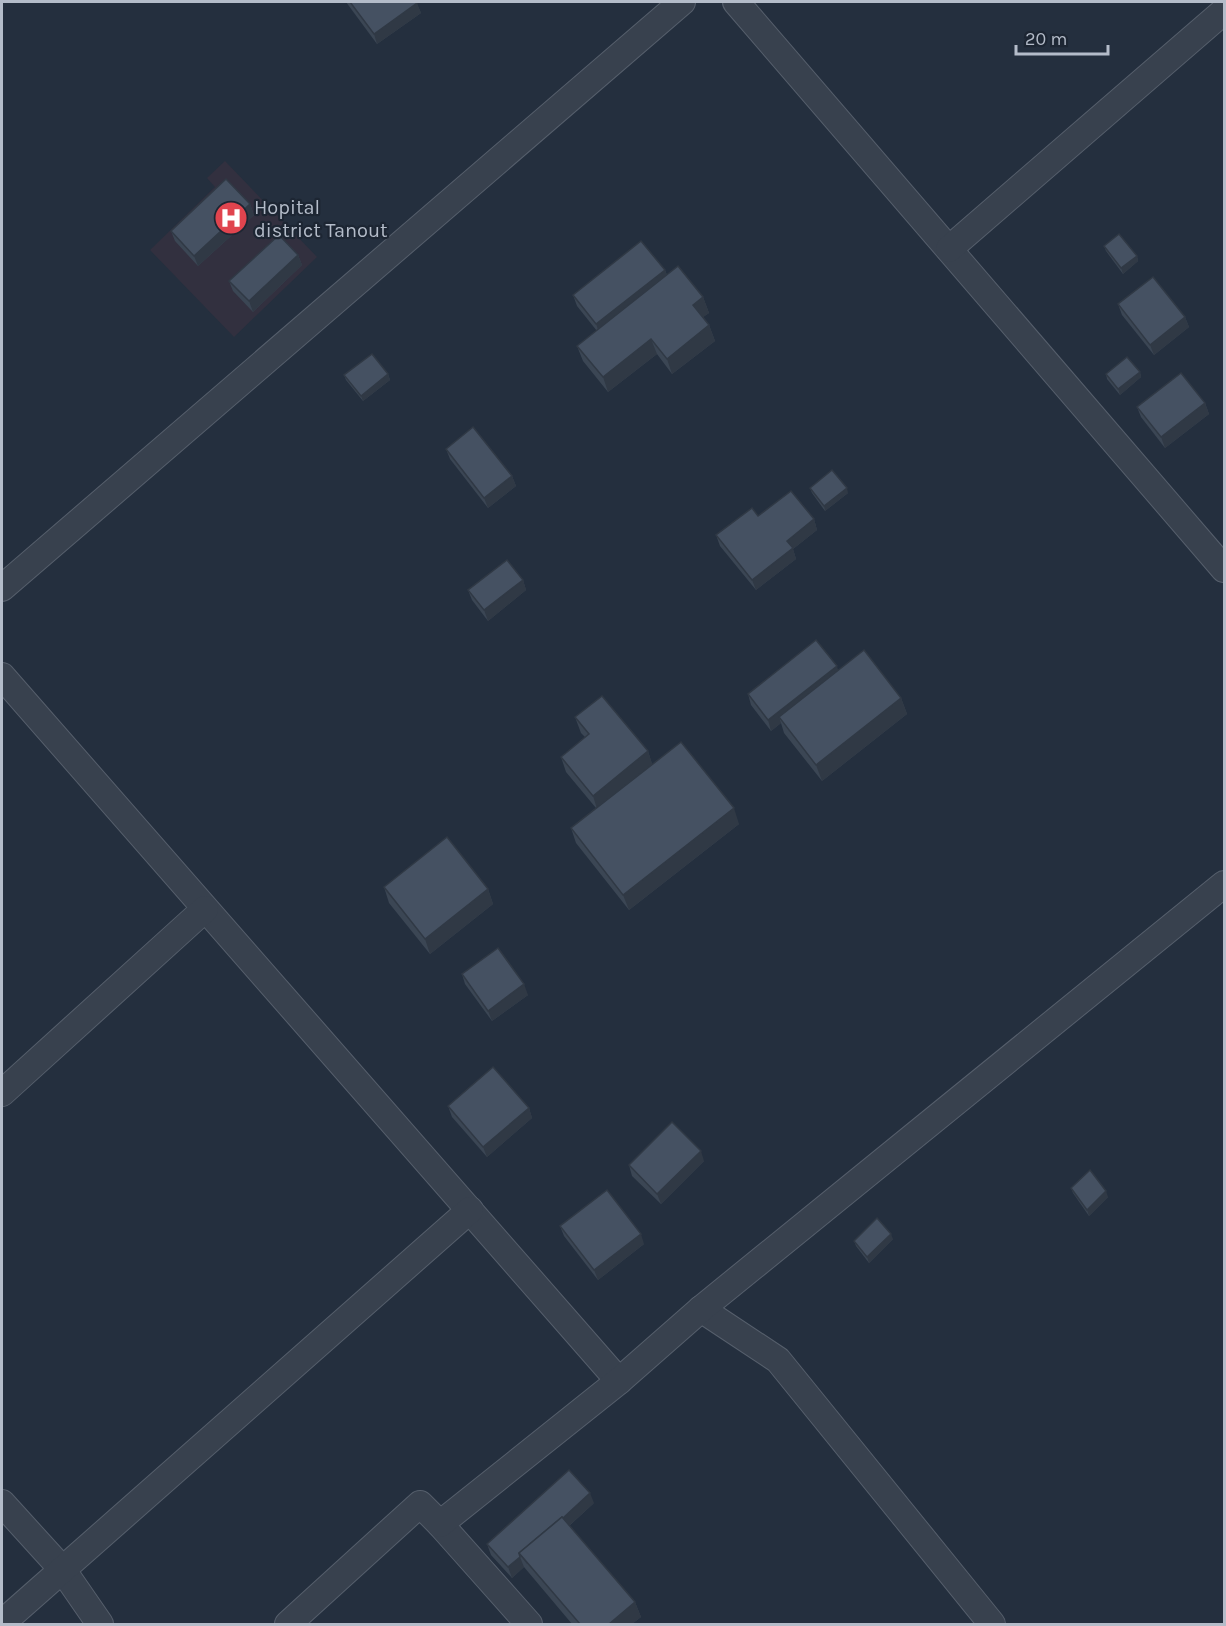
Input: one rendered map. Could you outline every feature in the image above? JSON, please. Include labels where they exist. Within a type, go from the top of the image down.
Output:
[{"type":"street","points":[[2,588],[682,2]]},
{"type":"street","points":[[736,2],[1222,560]]},
{"type":"street","points":[[949,249],[1224,11]]},
{"type":"street","points":[[2,676],[619,1381]]},
{"type":"street","points":[[440,1524],[619,1381],[701,1309],[1224,884]]},
{"type":"street","points":[[2,1093],[205,909]]},
{"type":"street","points":[[2,1623],[470,1210]]},
{"type":"street","points":[[701,1309],[778,1360],[992,1624]]},
{"type":"street","points":[[2,1503],[62,1569],[100,1624]]},
{"type":"street","points":[[288,1624],[420,1504],[529,1624]]},
{"type":"shaded area","name":"Hopital district Tanout","points":[[225,161],[317,257],[234,337],[150,250],[215,187],[207,178]]},
{"type":"building","points":[[350,2],[416,2],[417,3],[374,34]]},
{"type":"building","points":[[226,179],[250,204],[194,256],[171,231]]},
{"type":"building","points":[[1119,234],[1137,256],[1121,268],[1104,246]]},
{"type":"building","points":[[279,235],[298,255],[249,301],[229,281]]},
{"type":"building","points":[[641,241],[665,270],[596,324],[573,295]]},
{"type":"building","points":[[678,266],[703,297],[693,305],[709,325],[667,359],[651,339],[603,377],[577,346]]},
{"type":"building","points":[[1153,277],[1185,317],[1150,345],[1118,304]]},
{"type":"building","points":[[372,354],[388,374],[361,396],[344,375]]},
{"type":"building","points":[[1127,357],[1140,372],[1118,389],[1106,374]]},
{"type":"building","points":[[1181,373],[1205,403],[1161,437],[1137,407]]},
{"type":"building","points":[[473,427],[512,476],[484,498],[446,449]]},
{"type":"building","points":[[832,470],[847,488],[824,506],[810,488]]},
{"type":"building","points":[[791,491],[814,519],[787,541],[793,548],[752,580],[716,535],[752,508],[758,516]]},
{"type":"building","points":[[507,560],[523,580],[484,610],[468,590]]},
{"type":"building","points":[[816,640],[837,666],[768,720],[748,694]]},
{"type":"building","points":[[864,650],[901,698],[816,765],[779,717]]},
{"type":"building","points":[[602,696],[648,751],[593,796],[561,757],[589,734],[575,717]]},
{"type":"building","points":[[681,742],[734,808],[623,895],[571,828]]},
{"type":"building","points":[[447,837],[488,889],[425,939],[384,887]]},
{"type":"building","points":[[498,948],[524,984],[488,1011],[462,974]]},
{"type":"building","points":[[493,1067],[529,1108],[483,1147],[448,1106]]},
{"type":"building","points":[[672,1122],[701,1151],[657,1194],[629,1165]]},
{"type":"building","points":[[1090,1170],[1106,1191],[1087,1210],[1071,1188]]},
{"type":"building","points":[[607,1190],[641,1234],[594,1270],[560,1226]]},
{"type":"building","points":[[877,1218],[891,1234],[867,1257],[854,1241]]},
{"type":"building","points":[[569,1470],[590,1493],[519,1553],[520,1557],[508,1567],[487,1544]]},
{"type":"building","points":[[562,1517],[635,1602],[609,1624],[580,1624],[519,1553]]},
{"type":"place","name":"Hopital district Tanout","points":[[231,218]]}]
